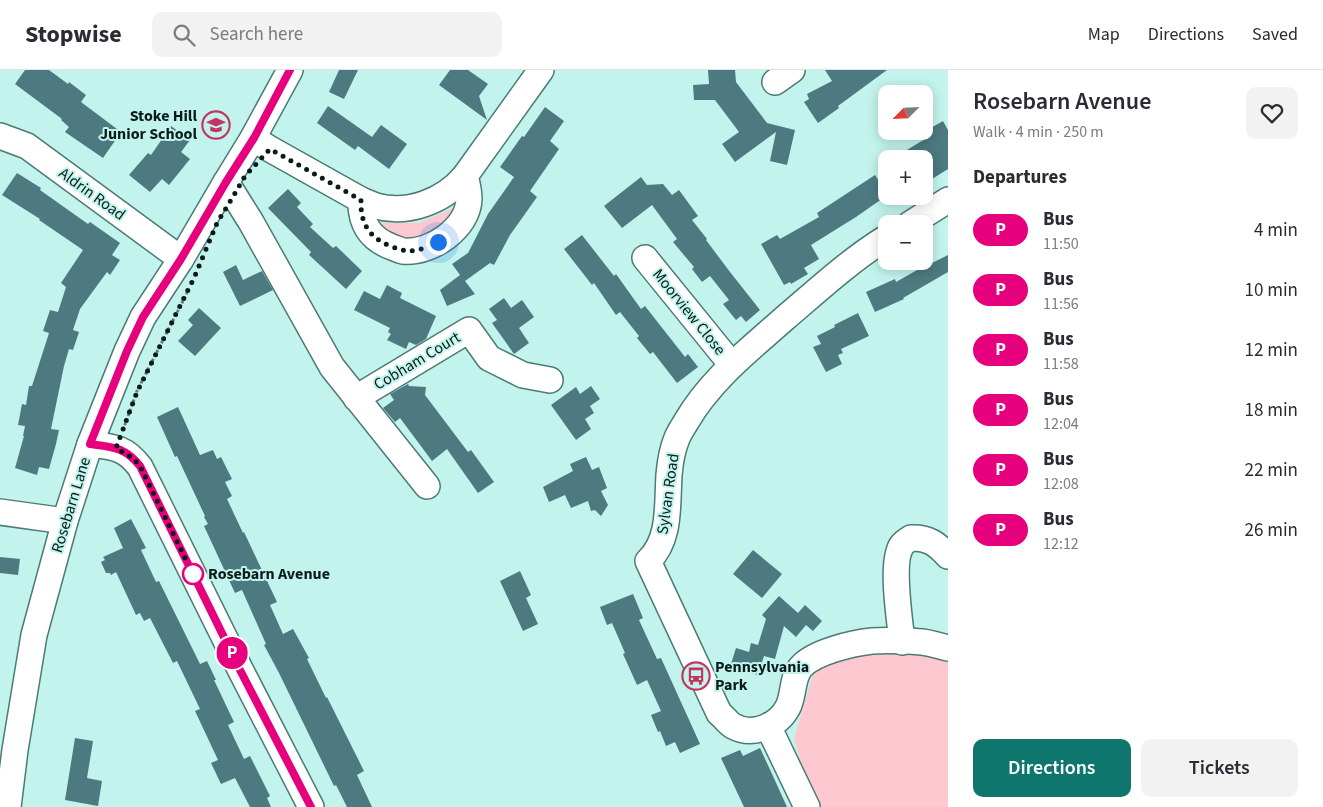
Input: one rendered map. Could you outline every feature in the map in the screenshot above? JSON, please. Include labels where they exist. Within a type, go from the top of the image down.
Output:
[{"type":"street","name":"Rosebarn Lane","points":[[8,807],[15,750],[34,635],[65,521],[90,444],[127,351],[143,317],[181,259],[254,138],[290,70]]},
{"type":"street","points":[[254,138],[361,200],[377,206],[395,208],[422,205],[433,201],[456,186],[465,176],[541,70]]},
{"type":"street","name":"Aldrin Road","points":[[0,136],[27,146],[181,259]]},
{"type":"street","points":[[361,200],[360,210],[363,219],[367,229],[375,238],[386,245],[402,251],[426,248],[449,235],[464,217],[469,198],[465,176]]},
{"type":"street","points":[[226,182],[251,222],[332,367],[427,486]]},
{"type":"street","points":[[924,215],[948,200]]},
{"type":"street","name":"Sylvan Road","points":[[768,726],[752,731],[742,730],[732,725],[719,713],[648,561],[658,550],[666,525],[672,456],[678,436],[706,393],[732,365],[840,271],[878,243]]},
{"type":"street","name":"Moorview Close","points":[[645,258],[732,365]]},
{"type":"street","name":"Cobham Court","points":[[356,398],[469,330],[489,358],[523,375],[550,380]]},
{"type":"street","points":[[90,444],[116,448],[133,458],[140,466],[240,670],[310,807]]},
{"type":"street","points":[[0,512],[65,521]]},
{"type":"street","points":[[902,642],[896,570],[901,545],[911,538],[927,539],[937,544],[948,556]]},
{"type":"street","points":[[807,807],[768,726],[776,722],[789,706],[801,667],[823,652],[872,641],[924,642],[948,648]]},
{"type":"path","points":[[116,448],[137,392],[190,286]]},
{"type":"shaded area","points":[[461,207],[447,227],[418,242],[393,241],[374,226],[384,223],[419,223],[451,209]]},
{"type":"shaded area","points":[[872,648],[948,656],[948,807],[819,807],[805,777],[794,738],[814,671],[836,654]]},
{"type":"building","points":[[25,70],[49,70],[68,84],[69,82],[86,95],[81,102],[121,132],[103,158],[65,132],[69,127],[62,119],[15,84]]},
{"type":"building","points":[[339,70],[358,70],[344,99],[329,92]]},
{"type":"building","points":[[450,70],[468,70],[488,84],[479,96],[487,120],[439,85]]},
{"type":"building","points":[[708,70],[735,70],[736,82],[767,123],[795,130],[787,165],[770,161],[776,132],[735,162],[722,144],[739,132],[715,100],[694,100],[693,85],[709,84]]},
{"type":"building","points":[[825,70],[887,70],[818,123],[804,102],[809,99],[807,94],[832,81]]},
{"type":"building","points":[[328,106],[372,137],[381,125],[407,144],[389,169],[358,146],[355,150],[317,123]]},
{"type":"building","points":[[545,107],[564,121],[550,141],[559,149],[530,191],[537,197],[510,235],[494,265],[490,263],[465,281],[475,294],[447,306],[440,290],[460,275],[452,264],[468,253],[488,214],[514,177],[500,167]]},
{"type":"building","points":[[943,121],[948,130],[948,169],[933,178],[933,150],[907,150],[923,140],[933,140],[933,127]]},
{"type":"building","points":[[171,126],[190,140],[181,152],[190,159],[169,185],[162,179],[150,192],[129,175],[148,153],[151,155]]},
{"type":"building","points":[[17,173],[41,188],[40,190],[88,224],[90,222],[120,243],[112,255],[120,260],[110,275],[107,272],[80,309],[73,330],[79,332],[73,350],[69,349],[64,366],[51,429],[59,430],[56,444],[49,469],[39,467],[37,475],[15,468],[24,436],[25,426],[18,425],[22,404],[26,405],[29,386],[32,386],[49,333],[43,331],[50,310],[58,312],[66,287],[61,283],[83,250],[2,195]]},
{"type":"building","points":[[875,175],[878,180],[878,202],[811,245],[819,259],[804,268],[808,274],[791,284],[790,282],[784,285],[761,244],[777,235],[780,239],[819,217],[817,213]]},
{"type":"building","points":[[641,177],[647,185],[663,184],[672,195],[679,190],[698,216],[692,220],[760,310],[746,322],[741,316],[736,320],[723,304],[729,300],[710,276],[702,282],[692,269],[694,267],[673,242],[677,239],[652,205],[622,228],[604,206]]},
{"type":"building","points":[[288,189],[301,203],[297,207],[313,224],[310,227],[333,248],[336,246],[362,271],[346,289],[309,255],[311,252],[268,208]]},
{"type":"building","points":[[582,235],[614,276],[616,274],[641,309],[645,306],[685,357],[688,354],[698,367],[677,383],[653,352],[650,354],[637,338],[639,336],[620,312],[616,315],[594,283],[592,285],[564,249]]},
{"type":"building","points":[[948,255],[948,272],[904,299],[875,312],[866,292],[895,279],[896,282],[917,270],[933,270],[933,262]]},
{"type":"building","points":[[236,265],[243,280],[262,271],[273,290],[240,306],[223,272]]},
{"type":"building","points":[[387,285],[402,293],[400,298],[436,316],[426,339],[416,345],[409,342],[406,349],[387,340],[391,334],[388,332],[390,328],[354,310],[364,291],[380,299]]},
{"type":"building","points":[[504,298],[511,308],[522,300],[534,317],[519,328],[529,343],[514,354],[492,323],[497,320],[489,309]]},
{"type":"building","points":[[199,308],[221,328],[195,356],[178,341],[193,325],[188,320]]},
{"type":"building","points":[[858,313],[869,336],[841,349],[843,353],[838,355],[842,364],[826,372],[813,347],[821,344],[817,336]]},
{"type":"building","points":[[408,384],[409,386],[426,387],[425,395],[468,452],[471,450],[494,482],[478,493],[447,449],[432,461],[400,418],[395,422],[383,408],[394,400],[390,394]]},
{"type":"building","points":[[591,386],[600,399],[590,406],[594,413],[585,419],[591,429],[576,440],[551,405],[576,387],[580,394]]},
{"type":"building","points":[[178,407],[200,455],[213,450],[217,459],[221,457],[232,479],[225,482],[232,496],[227,499],[277,602],[270,605],[283,634],[293,629],[309,658],[307,659],[364,771],[357,775],[372,807],[347,807],[336,785],[334,786],[264,645],[266,644],[242,590],[235,593],[204,526],[208,524],[205,516],[157,417]]},
{"type":"building","points":[[586,457],[592,470],[599,467],[607,488],[601,491],[608,505],[601,516],[595,510],[591,511],[588,501],[571,508],[565,495],[549,502],[543,487],[573,471],[570,464]]},
{"type":"building","points":[[131,519],[146,548],[141,550],[156,582],[159,581],[200,664],[207,661],[234,722],[228,725],[244,759],[250,756],[270,796],[267,798],[271,807],[250,807],[235,778],[221,784],[211,763],[218,760],[195,711],[200,709],[177,661],[173,663],[150,618],[144,621],[140,613],[136,615],[116,572],[111,575],[106,573],[101,562],[105,560],[103,557],[123,548],[114,528]]},
{"type":"building","points":[[753,550],[782,574],[762,598],[733,574]]},
{"type":"building","points":[[0,557],[20,559],[18,575],[0,573]]},
{"type":"building","points":[[520,571],[531,595],[526,598],[538,624],[523,631],[500,581]]},
{"type":"building","points":[[633,594],[643,618],[639,620],[657,659],[661,658],[700,744],[680,753],[675,742],[666,746],[660,731],[658,732],[651,715],[661,711],[647,680],[637,685],[612,623],[607,625],[600,607]]},
{"type":"building","points":[[779,596],[798,613],[805,605],[822,621],[813,631],[806,625],[796,637],[784,626],[775,659],[764,656],[758,675],[730,667],[736,648],[749,652],[751,643],[758,645],[766,619],[762,615]]},
{"type":"building","points":[[75,738],[93,741],[87,778],[102,781],[98,806],[65,800]]},
{"type":"building","points":[[760,748],[787,807],[744,807],[721,758],[740,750],[743,756]]},
{"type":"bus line","name":"P","points":[[290,70],[254,138],[181,259],[143,317],[127,351],[90,444],[116,448],[127,453],[140,466],[240,670],[311,807]]},
{"type":"place","name":"Stoke Hill Junior School","points":[[216,125]]},
{"type":"place","name":"Rosebarn Avenue","points":[[193,574]]},
{"type":"place","name":"Pennsylvania Park","points":[[696,676]]},
{"type":"route","points":[[193,574],[140,466],[127,453],[116,448],[137,392],[194,278],[217,223],[245,176],[270,149],[361,200],[360,210],[367,229],[375,238],[386,245],[402,251],[426,248],[438,242]]}]
